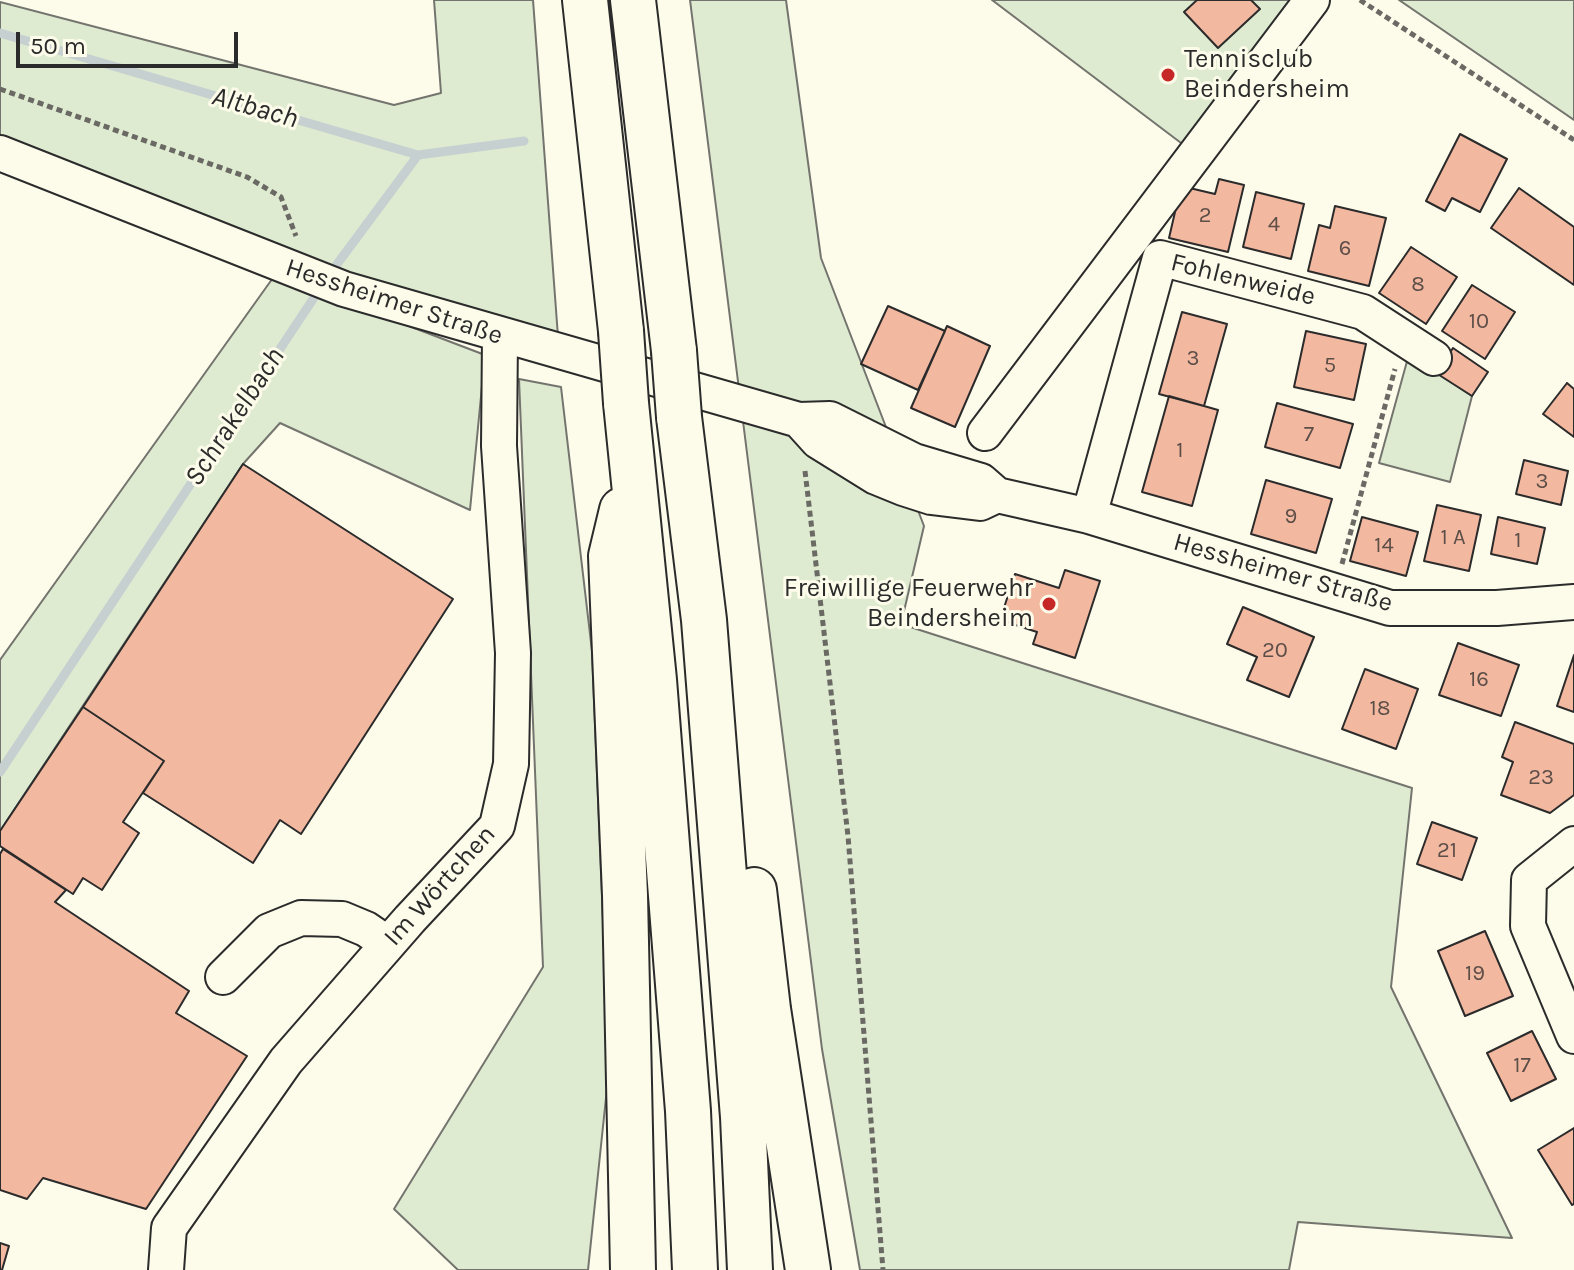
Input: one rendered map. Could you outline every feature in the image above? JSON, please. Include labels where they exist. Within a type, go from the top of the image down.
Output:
[{"type":"highway","points":[[585,0],[621,331],[654,680],[688,1111],[695,1270]]},
{"type":"highway","points":[[633,0],[704,620],[743,1117],[750,1270]]},
{"type":"highway","points":[[629,1258],[625,895],[611,556],[633,466]]},
{"type":"highway","points":[[704,620],[740,779],[768,1009],[808,1270]]},
{"type":"street","points":[[985,433],[1312,0]]},
{"type":"street","name":"Hessheimer Straße","points":[[0,153],[306,264],[344,289],[799,420],[818,441],[876,477],[931,497],[980,503],[997,495],[1089,516],[1390,608],[1497,608],[1574,602]]},
{"type":"street","points":[[1126,248],[1154,280]]},
{"type":"street","name":"Fohlenweide","points":[[1089,516],[1160,258],[1363,312],[1434,358]]},
{"type":"street","name":"Im Wörtchen","points":[[166,1270],[169,1228],[286,1061],[497,826],[511,764],[513,653],[499,446],[500,336]]},
{"type":"street","points":[[1574,844],[1529,880],[1528,926],[1574,1036]]},
{"type":"street","points":[[223,977],[269,931],[301,918],[342,919],[366,929],[388,944]]},
{"type":"path","points":[[1360,0],[1574,140]]},
{"type":"path","points":[[0,89],[247,177],[281,197],[306,264]]},
{"type":"path","points":[[1335,590],[1403,337]]},
{"type":"path","points":[[799,420],[848,836],[883,1270]]},
{"type":"green space","points":[[434,0],[533,0],[559,350],[449,322],[0,142],[0,2],[394,105],[441,93]]},
{"type":"green space","points":[[690,0],[786,0],[821,258],[924,526],[901,624],[1412,788],[1391,987],[1512,1238],[1298,1222],[1289,1270],[860,1270],[822,1049]]},
{"type":"green space","name":"Tennisclub Beindersheim","points":[[992,0],[1301,0],[1189,149]]},
{"type":"green space","points":[[1399,0],[1574,0],[1574,120]]},
{"type":"green space","points":[[275,275],[485,355],[470,510],[280,423],[243,464],[0,831],[0,660]]},
{"type":"green space","points":[[1409,354],[1472,396],[1450,482],[1379,463]]},
{"type":"green space","points":[[519,379],[561,387],[592,651],[609,1069],[588,1270],[458,1270],[394,1209],[543,967]]},
{"type":"building","points":[[1197,0],[1251,0],[1260,9],[1218,48],[1184,12]]},
{"type":"building","points":[[1460,134],[1507,159],[1480,212],[1452,198],[1445,211],[1426,201]]},
{"type":"building","points":[[1219,179],[1244,185],[1228,252],[1169,238],[1181,186],[1215,194]]},
{"type":"building","points":[[1519,188],[1574,227],[1574,285],[1491,228]]},
{"type":"building","points":[[1256,192],[1304,204],[1291,259],[1243,247]]},
{"type":"building","points":[[1335,206],[1386,218],[1369,286],[1308,271],[1319,225],[1330,228]]},
{"type":"building","points":[[1411,247],[1457,277],[1426,324],[1379,293]]},
{"type":"building","points":[[1472,285],[1515,312],[1485,359],[1442,331]]},
{"type":"building","points":[[888,306],[945,331],[918,390],[861,364]]},
{"type":"building","points":[[1182,312],[1227,324],[1204,406],[1159,394]]},
{"type":"building","points":[[947,326],[990,346],[955,427],[911,408]]},
{"type":"building","points":[[1306,331],[1366,344],[1354,400],[1294,387]]},
{"type":"building","points":[[1453,348],[1488,372],[1472,396],[1436,373]]},
{"type":"building","points":[[1567,383],[1574,389],[1574,437],[1543,414]]},
{"type":"building","points":[[1169,396],[1218,410],[1192,506],[1142,492]]},
{"type":"building","points":[[1277,403],[1353,424],[1340,468],[1265,447]]},
{"type":"building","points":[[1524,460],[1568,471],[1561,505],[1516,494]]},
{"type":"building","points":[[243,464],[453,599],[301,834],[280,820],[253,863],[143,793],[164,761],[83,707]]},
{"type":"building","points":[[1266,480],[1332,499],[1316,553],[1251,534]]},
{"type":"building","points":[[1437,505],[1481,515],[1469,571],[1424,561]]},
{"type":"building","points":[[1362,517],[1418,532],[1406,576],[1350,561]]},
{"type":"building","points":[[1498,517],[1545,528],[1537,564],[1491,554]]},
{"type":"building","name":"Freiwillige Feuerwehr Beindersheim","points":[[1065,570],[1100,581],[1075,658],[1033,644],[1037,632],[1000,620],[1015,574],[1059,588]]},
{"type":"building","points":[[1243,607],[1314,637],[1289,697],[1247,680],[1257,657],[1227,644]]},
{"type":"building","points":[[1458,643],[1519,665],[1501,716],[1439,695]]},
{"type":"building","points":[[1574,655],[1574,712],[1557,706]]},
{"type":"building","points":[[1365,669],[1418,689],[1396,749],[1342,729]]},
{"type":"building","points":[[83,707],[164,761],[123,822],[139,833],[102,890],[83,878],[73,894],[0,846],[0,831]]},
{"type":"building","points":[[1515,722],[1574,744],[1574,795],[1550,813],[1501,795],[1513,762],[1502,757]]},
{"type":"building","points":[[1432,822],[1477,838],[1462,880],[1417,864]]},
{"type":"building","points":[[3,849],[66,890],[55,902],[189,991],[176,1013],[247,1056],[146,1209],[43,1178],[27,1199],[0,1190],[0,854]]},
{"type":"building","points":[[1485,931],[1513,996],[1465,1016],[1438,951]]},
{"type":"building","points":[[1532,1031],[1556,1079],[1511,1101],[1487,1053]]},
{"type":"building","points":[[1574,1128],[1574,1204],[1572,1205],[1538,1150]]},
{"type":"building","points":[[0,1243],[9,1246],[2,1270],[0,1270]]},
{"type":"waterway","name":"Altbach","points":[[0,33],[418,155]]},
{"type":"waterway","name":"Schrakelbach","points":[[329,275],[418,155],[524,141]]},
{"type":"waterway","name":"Schrakelbach","points":[[0,772],[321,287]]},
{"type":"place","name":"Tennisclub Beindersheim","points":[[1168,75]]},
{"type":"place","name":"Freiwillige Feuerwehr Beindersheim","points":[[1049,604]]}]
